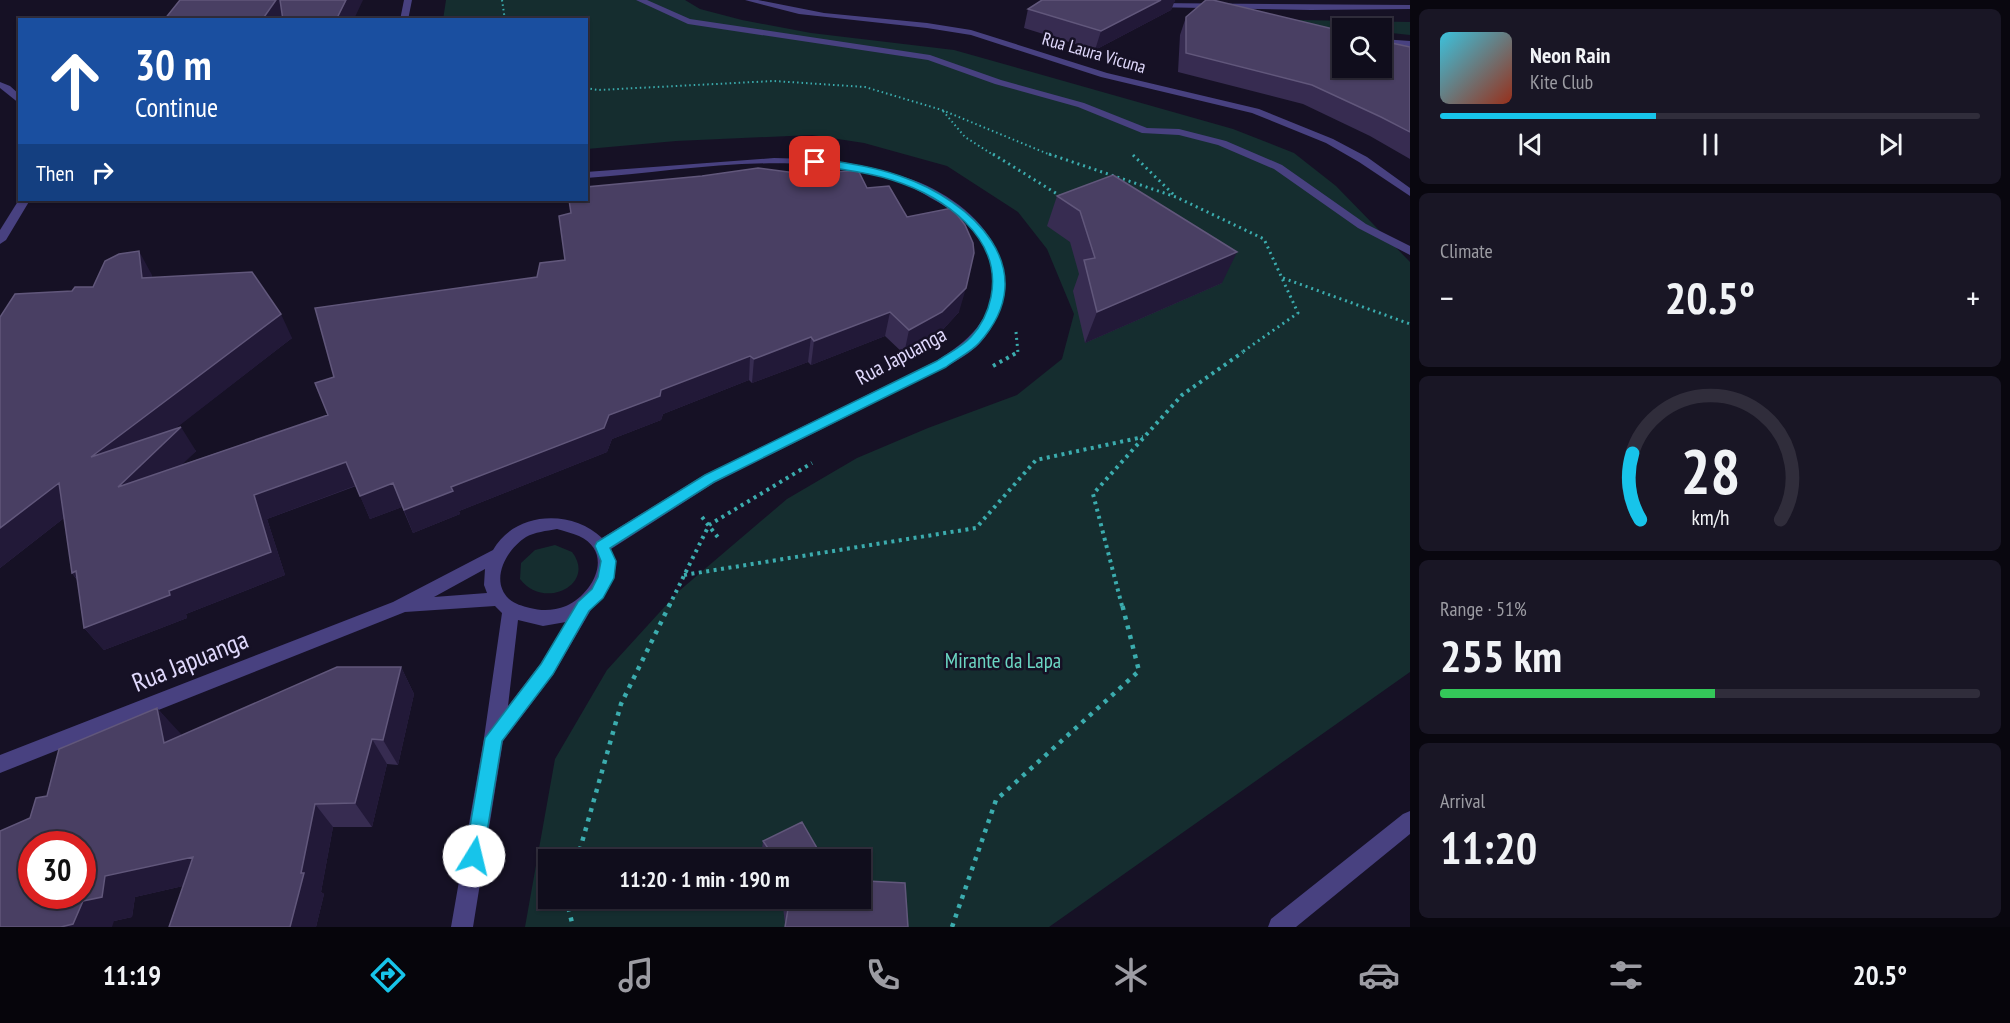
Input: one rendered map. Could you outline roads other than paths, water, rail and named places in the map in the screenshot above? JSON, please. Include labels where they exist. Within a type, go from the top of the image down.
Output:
[{"type":"street","points":[[404,18],[408,0]]},
{"type":"street","points":[[640,0],[688,21],[930,58],[998,82],[1081,105],[1146,131],[1179,132],[1222,143],[1278,167],[1362,226],[1410,250]]},
{"type":"street","name":"Rua Laura Vicuna","points":[[749,0],[791,10],[955,29],[1104,75],[1274,117],[1339,145],[1380,169],[1410,193]]},
{"type":"street","points":[[1146,4],[1410,7]]},
{"type":"street","points":[[1197,6],[1217,15]]},
{"type":"street","points":[[1392,43],[1410,44]]},
{"type":"street","points":[[0,85],[18,99]]},
{"type":"street","name":"Rua Japuanga","points":[[588,175],[755,163],[803,162],[872,170],[928,191],[969,219],[984,236],[993,253],[999,285],[994,312],[975,340],[941,364],[710,479],[602,546]]},
{"type":"street","points":[[0,240],[23,201]]},
{"type":"street","points":[[494,738],[547,669],[584,607],[598,593],[606,578],[608,561],[602,546],[591,534],[576,526],[557,523],[538,525],[520,533],[506,543],[496,556],[491,571],[492,585],[505,604],[539,619],[565,616],[584,607]]},
{"type":"street","name":"Rua Japuanga","points":[[0,764],[399,607],[496,556]]},
{"type":"street","points":[[462,927],[494,738],[505,604]]},
{"type":"street","name":"Rua Japuanga","points":[[399,607],[505,604]]},
{"type":"street","points":[[1279,927],[1410,821]]},
{"type":"park label","name":"Mirante da Lapa","points":[[1003,661]]}]
